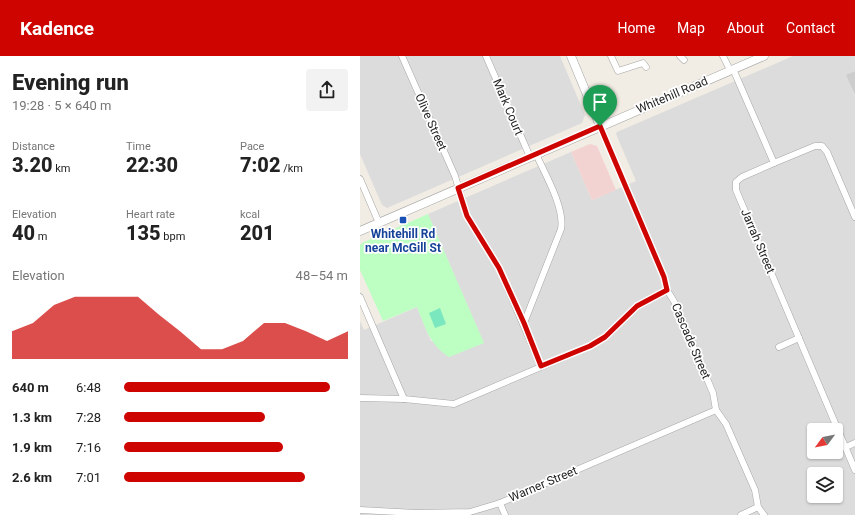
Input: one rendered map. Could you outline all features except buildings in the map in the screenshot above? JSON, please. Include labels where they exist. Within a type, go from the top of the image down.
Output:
[{"type":"street","name":"Olive Street","points":[[402,56],[455,176],[467,216],[499,268],[524,323],[541,366]]},
{"type":"street","name":"Mark Court","points":[[486,56],[560,212],[562,222],[561,230],[524,323]]},
{"type":"street","name":"Cascade Street","points":[[571,56],[664,277],[667,290],[675,303],[710,386],[716,410],[726,424],[755,490],[758,507],[764,515]]},
{"type":"street","points":[[611,56],[618,71],[643,63],[646,67]]},
{"type":"street","points":[[723,56],[732,70],[774,163],[815,146],[822,146],[827,152],[855,218]]},
{"type":"street","name":"Whitehill Road","points":[[360,231],[764,56]]},
{"type":"street","name":"Jarrah Street","points":[[774,163],[742,177],[736,182],[736,190],[855,470]]},
{"type":"street","points":[[360,179],[379,222]]},
{"type":"street","points":[[360,398],[404,399],[454,404],[590,346],[605,337],[637,306],[667,290]]},
{"type":"street","points":[[360,297],[404,399]]},
{"type":"street","points":[[779,347],[799,338]]},
{"type":"street","name":"Warner Street","points":[[360,510],[416,513],[470,512],[500,503],[716,410]]},
{"type":"street","points":[[846,447],[855,443]]},
{"type":"street","points":[[500,503],[505,515]]},
{"type":"street","points":[[740,515],[758,507]]},
{"type":"shaded area","points":[[360,56],[560,56],[585,115],[582,123],[387,208],[382,205],[360,154]]},
{"type":"shaded area","points":[[793,56],[855,56],[855,71],[847,75],[855,96],[855,515],[360,515],[360,321],[364,330],[417,307],[431,341],[483,342],[428,214],[571,152],[592,200],[636,181],[616,134],[617,132]]},
{"type":"shaded area","points":[[855,71],[855,95],[846,75]]},
{"type":"shaded area","points":[[590,144],[597,146],[616,190],[592,200],[571,152]]},
{"type":"green space","points":[[428,214],[484,343],[449,357],[437,347],[429,335],[417,307],[383,321],[360,270],[360,245],[362,243]]},
{"type":"green space","points":[[440,308],[446,324],[435,328],[429,313]]},
{"type":"place","name":"Whitehill Rd near McGill St","points":[[403,220]]},
{"type":"route","points":[[600,126],[664,277],[667,290],[637,306],[605,337],[590,346],[541,366],[524,323],[512,300],[499,268],[467,216],[458,188],[600,126]]}]
